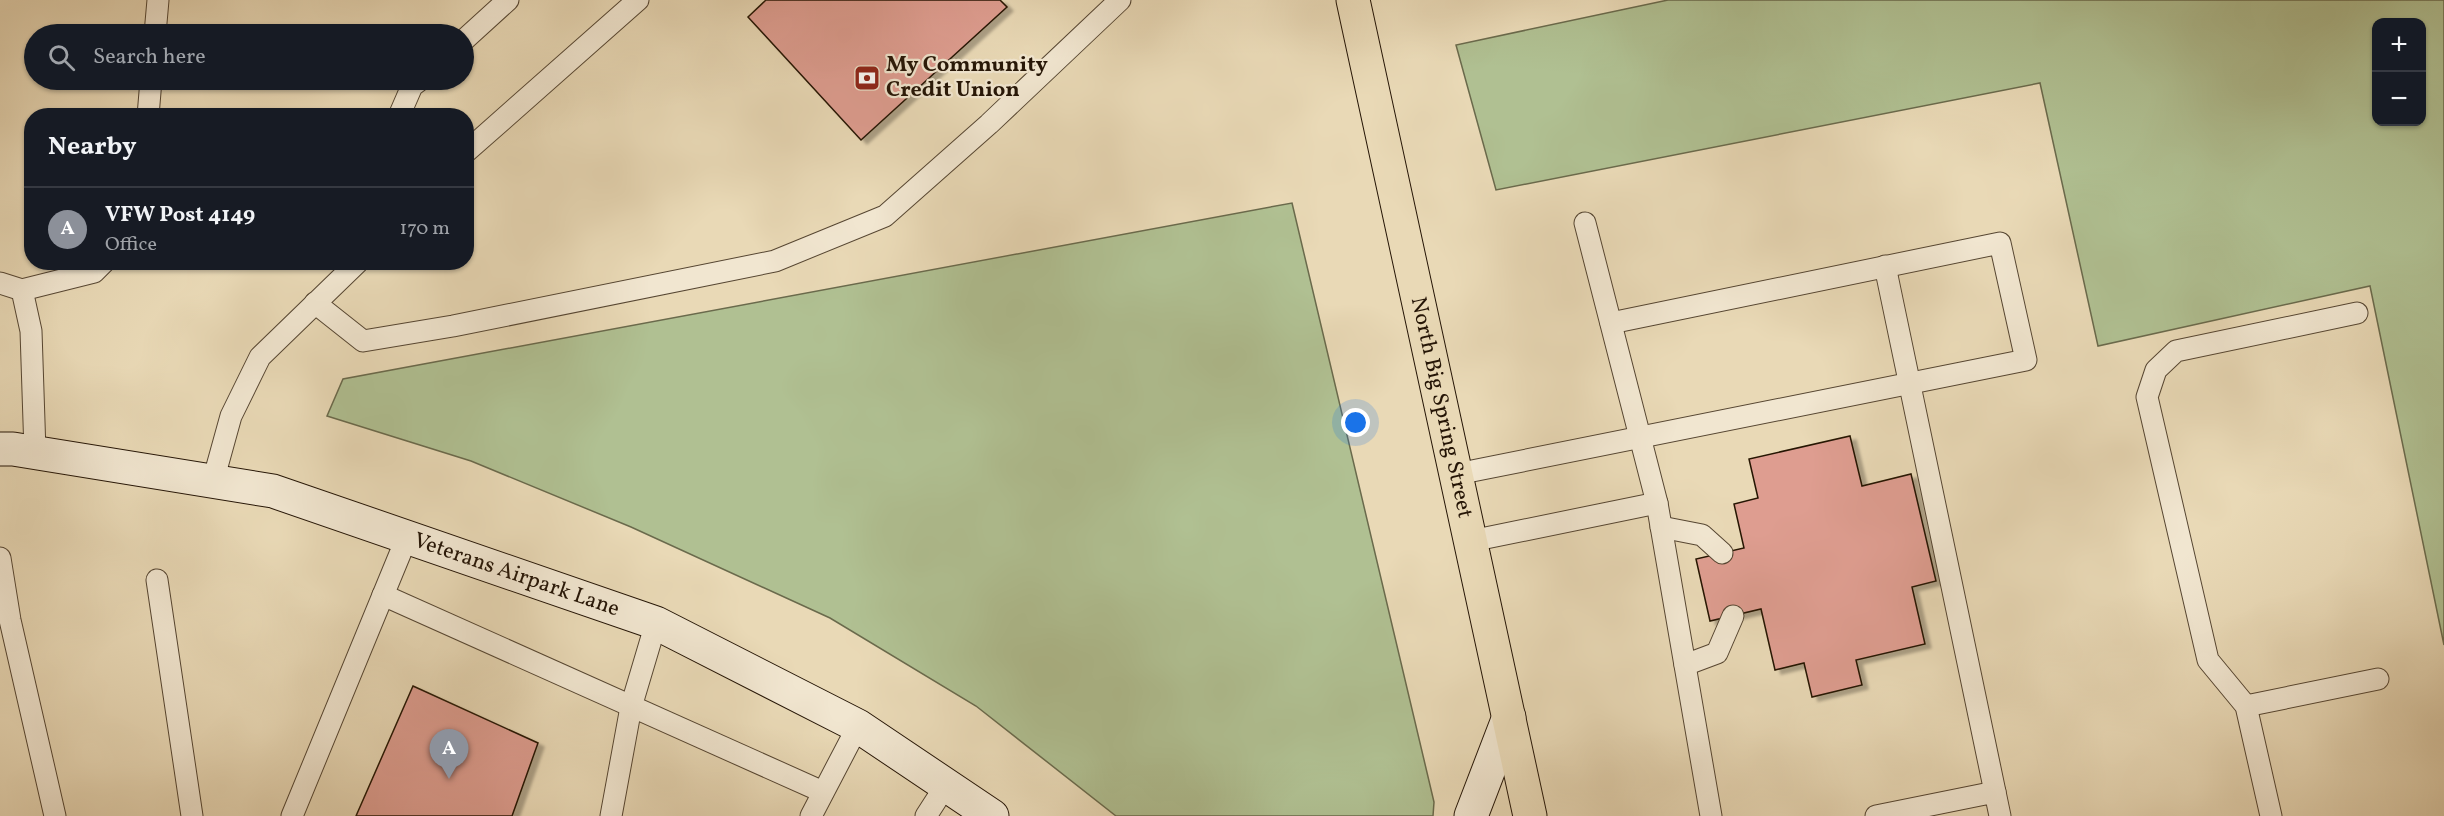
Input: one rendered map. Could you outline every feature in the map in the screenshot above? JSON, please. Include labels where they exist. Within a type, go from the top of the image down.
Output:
[{"type":"highway","name":"North Big Spring Street","points":[[1353,0],[1530,816]]},
{"type":"street","name":"Veterans Airpark Lane","points":[[0,449],[35,452],[273,491],[656,623],[858,726],[992,816]]},
{"type":"street","points":[[1471,816],[1509,717]]},
{"type":"lane","points":[[156,24],[158,0]]},
{"type":"lane","points":[[474,31],[508,0]]},
{"type":"lane","points":[[474,145],[639,2],[651,0]]},
{"type":"lane","points":[[315,303],[363,341],[453,326],[775,261],[885,216],[989,124],[1120,0]]},
{"type":"lane","points":[[149,108],[150,90]]},
{"type":"lane","points":[[402,108],[410,90]]},
{"type":"lane","points":[[1585,223],[1657,503],[1711,816]]},
{"type":"lane","points":[[1457,474],[2026,360],[2000,243],[1611,323]]},
{"type":"lane","points":[[1885,266],[2000,816]]},
{"type":"lane","points":[[0,283],[22,290],[96,270]]},
{"type":"lane","points":[[213,481],[231,416],[260,357],[350,270]]},
{"type":"lane","points":[[22,290],[31,331],[35,452]]},
{"type":"lane","points":[[2271,816],[2246,706],[2208,660],[2147,397],[2156,370],[2176,351],[2357,313]]},
{"type":"lane","points":[[1471,541],[1657,503]]},
{"type":"lane","points":[[1661,527],[1701,535],[1722,553]]},
{"type":"lane","points":[[292,816],[407,537]]},
{"type":"lane","points":[[0,558],[5,622],[55,816]]},
{"type":"lane","points":[[157,580],[192,816]]},
{"type":"lane","points":[[383,595],[823,792]]},
{"type":"lane","points":[[1685,665],[1717,653],[1733,616]]},
{"type":"lane","points":[[610,816],[631,707],[656,623]]},
{"type":"lane","points":[[2246,706],[2378,679]]},
{"type":"lane","points":[[811,816],[858,726]]},
{"type":"lane","points":[[926,816],[946,785]]},
{"type":"lane","points":[[1876,816],[1995,792]]},
{"type":"green space","points":[[1668,0],[2444,0],[2444,645],[2370,286],[2098,346],[2040,83],[1496,190],[1456,45]]},
{"type":"green space","points":[[1292,203],[1434,802],[1433,816],[1116,816],[976,706],[830,618],[631,527],[471,461],[327,416],[343,379]]},
{"type":"building","name":"My Community Credit Union","points":[[766,0],[1000,0],[1007,7],[861,140],[748,17]]},
{"type":"building","points":[[1850,436],[1862,486],[1911,474],[1936,581],[1912,587],[1925,644],[1856,660],[1862,685],[1812,697],[1804,663],[1775,670],[1761,609],[1710,621],[1696,559],[1744,548],[1734,504],[1758,498],[1749,459]]},
{"type":"building","points":[[413,686],[538,743],[512,816],[356,816]]},
{"type":"place","name":"My Community Credit Union","points":[[867,78]]},
{"type":"place","name":"VFW Post 4149","points":[[449,779]]}]
